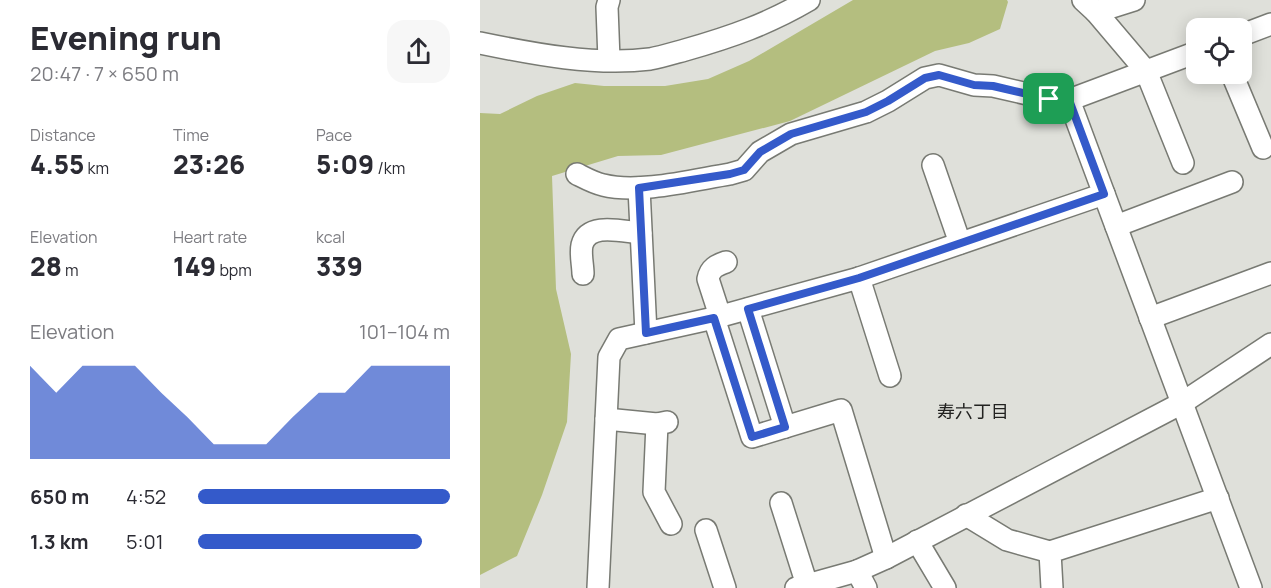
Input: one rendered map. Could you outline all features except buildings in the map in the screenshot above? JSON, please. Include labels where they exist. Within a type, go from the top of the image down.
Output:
[{"type":"street","points":[[609,0],[607,7],[609,60]]},
{"type":"street","points":[[480,43],[552,57],[609,60],[650,59],[731,37],[782,16],[809,0]]},
{"type":"street","points":[[1089,6],[1134,0]]},
{"type":"street","points":[[1089,6],[1146,71],[1183,164]]},
{"type":"street","points":[[1252,31],[1271,24]]},
{"type":"street","points":[[577,174],[600,185],[615,188],[639,188],[730,174],[744,170],[760,152],[791,134],[866,112],[932,76],[939,75],[974,85],[993,86],[1049,99],[1069,100],[1186,56]]},
{"type":"street","points":[[1236,84],[1263,148]]},
{"type":"street","points":[[1069,100],[1251,588]]},
{"type":"street","points":[[933,165],[960,243]]},
{"type":"street","points":[[1116,226],[1232,182]]},
{"type":"street","points":[[639,188],[646,333]]},
{"type":"street","points":[[598,588],[609,357],[619,339],[717,317],[859,278],[1104,194]]},
{"type":"street","points":[[583,274],[582,244],[589,234],[598,230],[641,233]]},
{"type":"street","points":[[726,262],[716,265],[709,272],[708,279],[752,437],[841,410],[886,558]]},
{"type":"street","points":[[1150,318],[1271,273]]},
{"type":"street","points":[[859,278],[890,376]]},
{"type":"street","points":[[748,309],[785,427]]},
{"type":"street","points":[[781,503],[812,585],[861,580],[886,558],[1182,403],[1271,344]]},
{"type":"street","points":[[606,419],[662,423],[654,492],[671,524]]},
{"type":"street","points":[[966,515],[1006,540],[1050,552],[1218,498]]},
{"type":"street","points":[[706,530],[725,588]]},
{"type":"street","points":[[917,541],[945,588]]},
{"type":"street","points":[[1047,585],[1050,552]]},
{"type":"green space","points":[[853,0],[1007,0],[1008,2],[1000,29],[969,43],[935,51],[790,121],[661,155],[618,156],[552,176],[556,289],[571,354],[567,422],[542,495],[517,556],[480,575],[480,113],[500,114],[537,96],[575,83],[604,86],[665,86],[708,79],[749,61]]},
{"type":"district","name":"寿六丁目","points":[[973,412]]},
{"type":"route","points":[[939,75],[974,85],[993,86],[1049,99],[1069,100],[1104,194],[859,278],[748,309],[785,427],[752,437],[714,318],[646,333],[639,188],[744,170],[760,152],[791,134],[866,112],[925,78],[939,75]]}]
